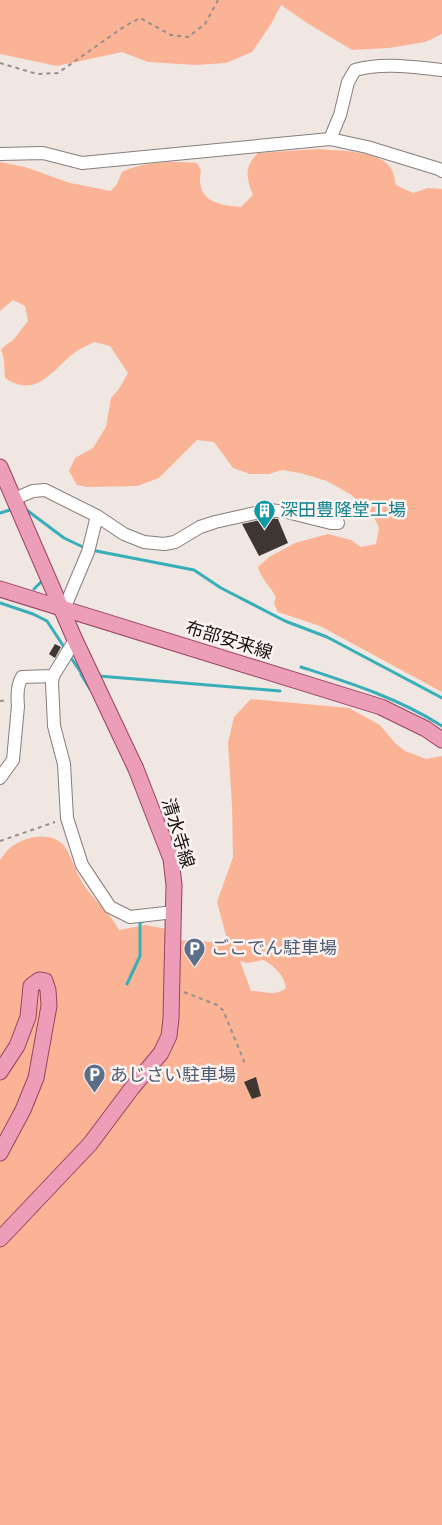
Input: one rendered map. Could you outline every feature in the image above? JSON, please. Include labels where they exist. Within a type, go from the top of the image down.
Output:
[{"type":"main road","name":"清水寺線","points":[[0,467],[75,640],[136,769],[171,858],[174,885],[172,1019],[169,1036],[161,1053],[90,1144],[0,1240]]},
{"type":"main road","name":"布部安来線","points":[[0,589],[381,707],[426,729],[442,740]]},
{"type":"main road","points":[[0,1072],[17,1046],[28,1017],[31,986],[39,980],[45,981],[48,990],[49,1006],[36,1078],[23,1110],[0,1153]]},
{"type":"street","points":[[330,139],[340,115],[348,82],[355,70],[368,66],[407,66],[442,70]]},
{"type":"street","points":[[0,154],[43,153],[82,163],[330,139],[367,147],[442,171]]},
{"type":"street","points":[[14,499],[33,491],[45,490],[97,516],[124,534],[144,542],[164,544],[175,542],[215,522],[269,510],[338,523]]},
{"type":"street","points":[[61,608],[67,602],[88,552],[97,516]]},
{"type":"street","points":[[75,640],[53,676],[52,683],[54,726],[64,764],[67,818],[82,865],[110,908],[130,917],[174,912]]},
{"type":"street","points":[[0,778],[12,760],[20,680],[22,677],[53,676]]},
{"type":"path","points":[[0,63],[37,74],[58,73],[124,26],[140,18],[171,35],[188,37],[205,24],[218,0]]},
{"type":"path","points":[[0,841],[67,818]]},
{"type":"path","points":[[172,988],[221,1007],[226,1013],[246,1066]]},
{"type":"shaded area","points":[[0,0],[442,0],[442,34],[425,42],[389,48],[352,50],[281,5],[252,52],[226,63],[196,65],[148,62],[122,52],[57,66],[0,54]]},
{"type":"shaded area","points":[[317,149],[358,152],[378,158],[392,170],[396,185],[413,193],[428,188],[442,189],[442,692],[320,626],[278,612],[274,603],[276,597],[263,579],[258,567],[269,557],[295,543],[328,534],[351,540],[361,547],[376,544],[379,528],[372,513],[350,494],[327,481],[300,473],[282,470],[269,474],[250,474],[233,468],[214,442],[197,440],[159,478],[137,486],[87,487],[77,485],[69,471],[75,458],[93,448],[106,427],[111,398],[119,389],[128,373],[110,346],[94,342],[89,344],[74,353],[43,380],[35,384],[16,384],[5,378],[1,349],[14,339],[28,321],[25,306],[13,300],[0,311],[0,162],[25,167],[70,183],[111,191],[117,184],[122,172],[131,168],[159,163],[197,163],[201,170],[201,188],[209,199],[223,205],[241,207],[253,195],[249,183],[248,168],[258,153]]},
{"type":"shaded area","points":[[251,699],[349,708],[380,725],[395,743],[405,751],[426,759],[442,756],[442,1525],[0,1525],[0,860],[9,849],[23,840],[38,837],[53,838],[65,847],[83,883],[119,930],[145,925],[167,929],[177,940],[228,943],[217,902],[233,857],[228,743],[234,717]],"holes":[[[264,960],[281,975],[286,988],[282,991],[273,993],[251,991],[240,961],[247,963]]]},
{"type":"building","name":"深田豊隆堂工場","points":[[269,518],[278,519],[288,543],[259,556],[242,524]]},
{"type":"building","points":[[55,644],[61,647],[55,658],[49,654]]},
{"type":"building","points":[[256,1077],[261,1096],[252,1099],[244,1082]]},
{"type":"waterway","points":[[24,508],[64,538],[85,548]]},
{"type":"waterway","points":[[0,513],[13,509]]},
{"type":"waterway","points":[[91,550],[194,570],[221,588],[285,621],[327,637],[442,698]]},
{"type":"waterway","points":[[34,589],[42,581],[41,578]]},
{"type":"waterway","points":[[0,603],[33,614],[47,621],[66,650]]},
{"type":"waterway","points":[[69,655],[82,674]]},
{"type":"waterway","points":[[301,667],[391,699],[442,726]]},
{"type":"waterway","points":[[81,674],[90,689]]},
{"type":"waterway","points":[[99,676],[280,691]]},
{"type":"waterway","points":[[127,984],[140,956],[140,923],[145,920]]},
{"type":"place","name":"深田豊隆堂工場","points":[[264,529]]},
{"type":"place","name":"ごこでん駐車場","points":[[195,967]]},
{"type":"place","name":"あじさい駐車場","points":[[94,1094]]}]
